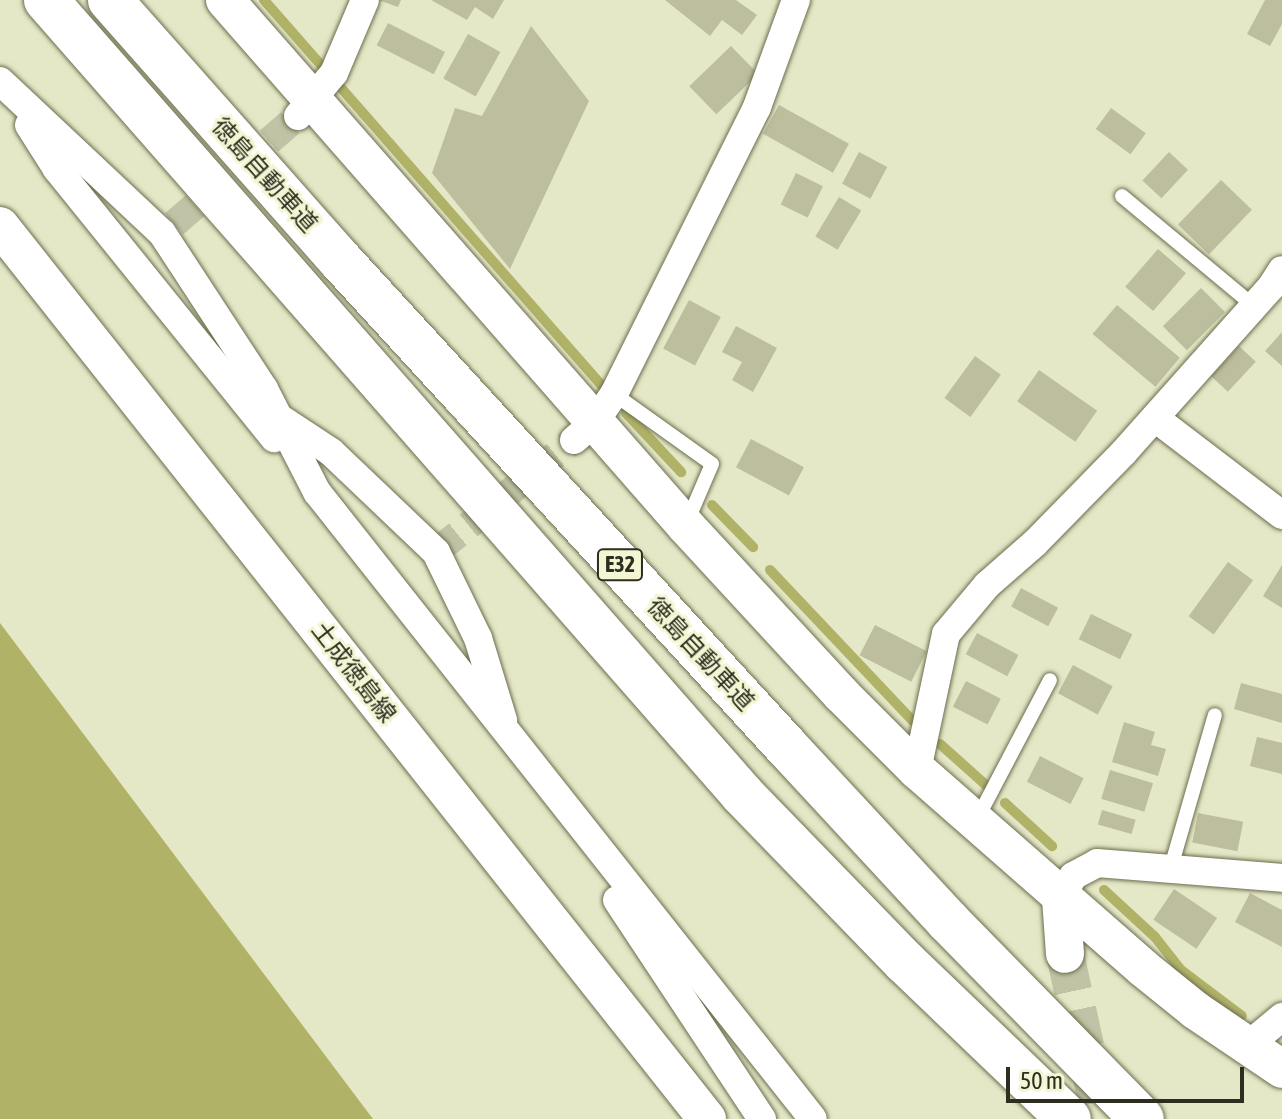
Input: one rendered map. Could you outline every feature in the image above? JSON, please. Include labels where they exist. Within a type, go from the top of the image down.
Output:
[{"type":"highway","name":"徳島自動車道","points":[[46,0],[742,794],[905,962],[1069,1119]]},
{"type":"highway","name":"徳島自動車道","points":[[110,0],[341,261],[796,757],[1010,986],[1142,1119]]},
{"type":"street","points":[[225,0],[319,92],[686,526],[841,694],[917,770],[1061,898],[1184,1002],[1282,1069]]},
{"type":"street","points":[[319,92],[365,0]]},
{"type":"street","points":[[594,419],[757,107],[796,0]]},
{"type":"street","points":[[4,87],[168,229],[264,389],[317,492]]},
{"type":"street","points":[[4,87],[57,169],[813,1119]]},
{"type":"street","name":"土成徳島線","points":[[0,226],[707,1119]]},
{"type":"street","points":[[917,770],[946,634],[987,585],[1035,543],[1155,418],[1282,270]]},
{"type":"street","points":[[275,415],[331,452],[436,552],[478,638],[508,737],[762,1119]]},
{"type":"street","points":[[1155,418],[1282,515]]},
{"type":"street","points":[[1065,954],[1061,898],[1073,876],[1097,863],[1282,878]]},
{"type":"street","points":[[1246,1047],[1282,1017]]},
{"type":"lane","points":[[1122,196],[1254,306]]},
{"type":"lane","points":[[594,419],[712,464],[686,526]]},
{"type":"lane","points":[[975,822],[1050,680]]},
{"type":"lane","points":[[1171,867],[1215,715]]},
{"type":"shaded area","points":[[0,623],[373,1119],[0,1119]]},
{"type":"building","points":[[378,0],[401,0],[398,7]]},
{"type":"building","points":[[431,0],[504,0],[493,19],[475,7],[467,20]]},
{"type":"building","points":[[665,0],[736,0],[757,15],[742,35],[722,20],[710,36]]},
{"type":"building","points":[[1265,0],[1282,0],[1282,24],[1270,46],[1247,34]]},
{"type":"building","points":[[388,23],[445,52],[434,74],[377,45]]},
{"type":"building","points":[[531,26],[589,101],[510,269],[432,173],[455,108],[482,116]]},
{"type":"building","points":[[468,34],[500,52],[476,97],[443,79]]},
{"type":"building","points":[[731,46],[758,74],[716,114],[689,86]]},
{"type":"building","points":[[779,105],[849,144],[833,173],[763,134]]},
{"type":"building","points":[[1111,108],[1146,133],[1131,154],[1096,129]]},
{"type":"building","points":[[859,152],[887,167],[870,199],[842,184]]},
{"type":"building","points":[[1169,152],[1188,170],[1161,198],[1142,181]]},
{"type":"building","points":[[796,173],[823,186],[808,218],[781,204]]},
{"type":"building","points":[[1221,180],[1252,210],[1209,254],[1178,225]]},
{"type":"building","points":[[839,197],[861,210],[838,250],[815,236]]},
{"type":"building","points":[[1158,249],[1186,273],[1153,311],[1125,287]]},
{"type":"building","points":[[1201,288],[1225,312],[1187,350],[1163,326]]},
{"type":"building","points":[[689,300],[721,317],[695,365],[663,349]]},
{"type":"building","points":[[1117,305],[1180,358],[1155,387],[1093,334]]},
{"type":"building","points":[[736,326],[777,348],[753,392],[732,380],[742,362],[722,352]]},
{"type":"building","points":[[1282,332],[1282,366],[1265,351]]},
{"type":"building","points":[[1239,346],[1256,362],[1228,392],[1211,376]]},
{"type":"building","points":[[975,356],[1001,375],[970,417],[944,398]]},
{"type":"building","points":[[1039,370],[1097,411],[1075,442],[1017,401]]},
{"type":"building","points":[[751,439],[804,467],[789,495],[736,467]]},
{"type":"building","points":[[1228,562],[1253,580],[1214,634],[1189,616]]},
{"type":"building","points":[[1282,565],[1282,608],[1263,596]]},
{"type":"building","points":[[1021,588],[1058,608],[1048,626],[1011,607]]},
{"type":"building","points":[[1091,614],[1132,634],[1120,659],[1079,639]]},
{"type":"building","points":[[875,625],[927,651],[911,682],[860,655]]},
{"type":"building","points":[[977,633],[1018,655],[1007,676],[966,654]]},
{"type":"building","points":[[1073,665],[1113,686],[1098,714],[1058,693]]},
{"type":"building","points":[[966,681],[1001,699],[988,725],[953,707]]},
{"type":"building","points":[[1241,683],[1282,694],[1282,723],[1234,709]]},
{"type":"building","points":[[1124,722],[1155,732],[1151,745],[1166,749],[1158,776],[1112,762]]},
{"type":"building","points":[[1257,737],[1282,743],[1282,774],[1250,766]]},
{"type":"building","points":[[1040,756],[1084,778],[1070,804],[1027,782]]},
{"type":"building","points":[[1110,770],[1153,783],[1144,812],[1101,799]]},
{"type":"building","points":[[1102,810],[1136,820],[1132,834],[1098,824]]},
{"type":"building","points":[[1198,813],[1243,822],[1237,851],[1192,842]]},
{"type":"building","points":[[1174,889],[1217,918],[1196,949],[1153,920]]},
{"type":"building","points":[[1250,893],[1282,910],[1282,947],[1235,922]]},
{"type":"waterway","points":[[264,0],[603,387]]},
{"type":"waterway","points":[[626,413],[681,472]]},
{"type":"waterway","points":[[712,505],[753,547]]},
{"type":"waterway","points":[[770,570],[912,720]]},
{"type":"waterway","points":[[940,744],[987,786]]},
{"type":"waterway","points":[[1005,803],[1052,846]]},
{"type":"waterway","points":[[1104,890],[1155,937],[1181,970],[1242,1016]]},
{"type":"tunnel","points":[[174,224],[298,116]]},
{"type":"tunnel","points":[[436,552],[574,440]]},
{"type":"tunnel","points":[[1065,954],[1101,1119]]}]
